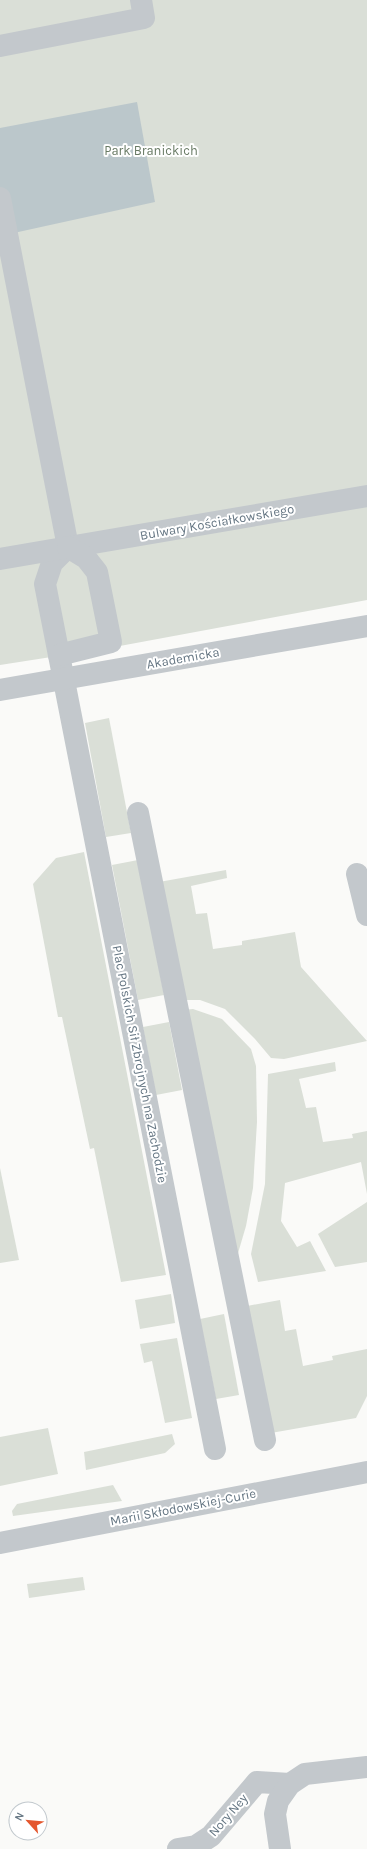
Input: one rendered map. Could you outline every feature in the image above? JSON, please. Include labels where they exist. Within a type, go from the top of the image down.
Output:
[{"type":"street","points":[[0,46],[144,18],[141,0]]},
{"type":"street","points":[[0,198],[68,547],[86,558],[97,572],[111,642],[59,655]]},
{"type":"street","name":"Bulwary Kościałkowskiego","points":[[0,559],[367,496]]},
{"type":"street","points":[[64,679],[45,584],[52,563],[68,547]]},
{"type":"street","name":"Akademicka","points":[[0,690],[367,626]]},
{"type":"street","name":"Plac Polskich Sił Zbrojnych na Zachodzie","points":[[64,679],[215,1450]]},
{"type":"street","points":[[138,813],[265,1440]]},
{"type":"street","points":[[357,874],[367,915]]},
{"type":"street","name":"Marii Skłodowskiej-Curie","points":[[0,1543],[367,1472]]},
{"type":"street","points":[[280,1849],[275,1814],[284,1784],[305,1774],[367,1767]]},
{"type":"street","name":"Nory Ney","points":[[178,1849],[196,1846],[211,1836],[257,1782],[284,1784]]},
{"type":"green space","name":"Park Branickich","points":[[0,0],[367,0],[367,600],[109,648],[0,665]]},
{"type":"green space","points":[[109,718],[131,833],[106,837],[85,723]]},
{"type":"green space","points":[[84,852],[166,1275],[121,1282],[94,1148],[90,1149],[62,1017],[58,1017],[33,884],[56,858]]},
{"type":"green space","points":[[138,860],[164,995],[138,1000],[112,865]]},
{"type":"green space","points":[[226,870],[227,878],[191,886],[196,914],[207,913],[213,949],[242,945],[242,941],[295,932],[301,967],[367,1041],[284,1059],[271,1058],[255,1039],[225,1009],[200,1000],[182,1000],[159,882]]},
{"type":"green space","points":[[193,1009],[222,1019],[251,1049],[256,1066],[257,1122],[253,1188],[246,1226],[236,1260],[183,1010]]},
{"type":"green space","points":[[169,1022],[182,1090],[156,1095],[143,1027]]},
{"type":"green space","points":[[335,1062],[336,1071],[299,1079],[306,1108],[316,1107],[323,1142],[353,1138],[352,1134],[367,1131],[367,1194],[361,1162],[285,1183],[281,1221],[297,1247],[310,1241],[326,1271],[258,1282],[251,1254],[265,1184],[268,1074]]},
{"type":"green space","points":[[0,1168],[19,1260],[0,1263]]},
{"type":"green space","points":[[367,1202],[367,1262],[335,1267],[318,1234]]},
{"type":"green space","points":[[171,1294],[175,1323],[140,1329],[135,1300]]},
{"type":"green space","points":[[280,1300],[285,1331],[296,1329],[303,1366],[333,1360],[332,1356],[367,1349],[367,1396],[356,1418],[271,1433],[247,1306]]},
{"type":"green space","points":[[224,1314],[239,1395],[216,1399],[200,1319]]},
{"type":"green space","points":[[177,1338],[192,1418],[165,1423],[152,1361],[144,1363],[140,1344]]},
{"type":"green space","points":[[48,1428],[58,1474],[0,1486],[0,1437]]},
{"type":"green space","points":[[172,1434],[175,1444],[165,1453],[86,1470],[84,1452]]},
{"type":"green space","points":[[113,1485],[122,1501],[13,1516],[12,1511],[17,1504]]},
{"type":"green space","points":[[83,1577],[85,1590],[29,1598],[27,1584]]},
{"type":"shaded area","points":[[137,102],[155,202],[0,236],[0,128]]}]
